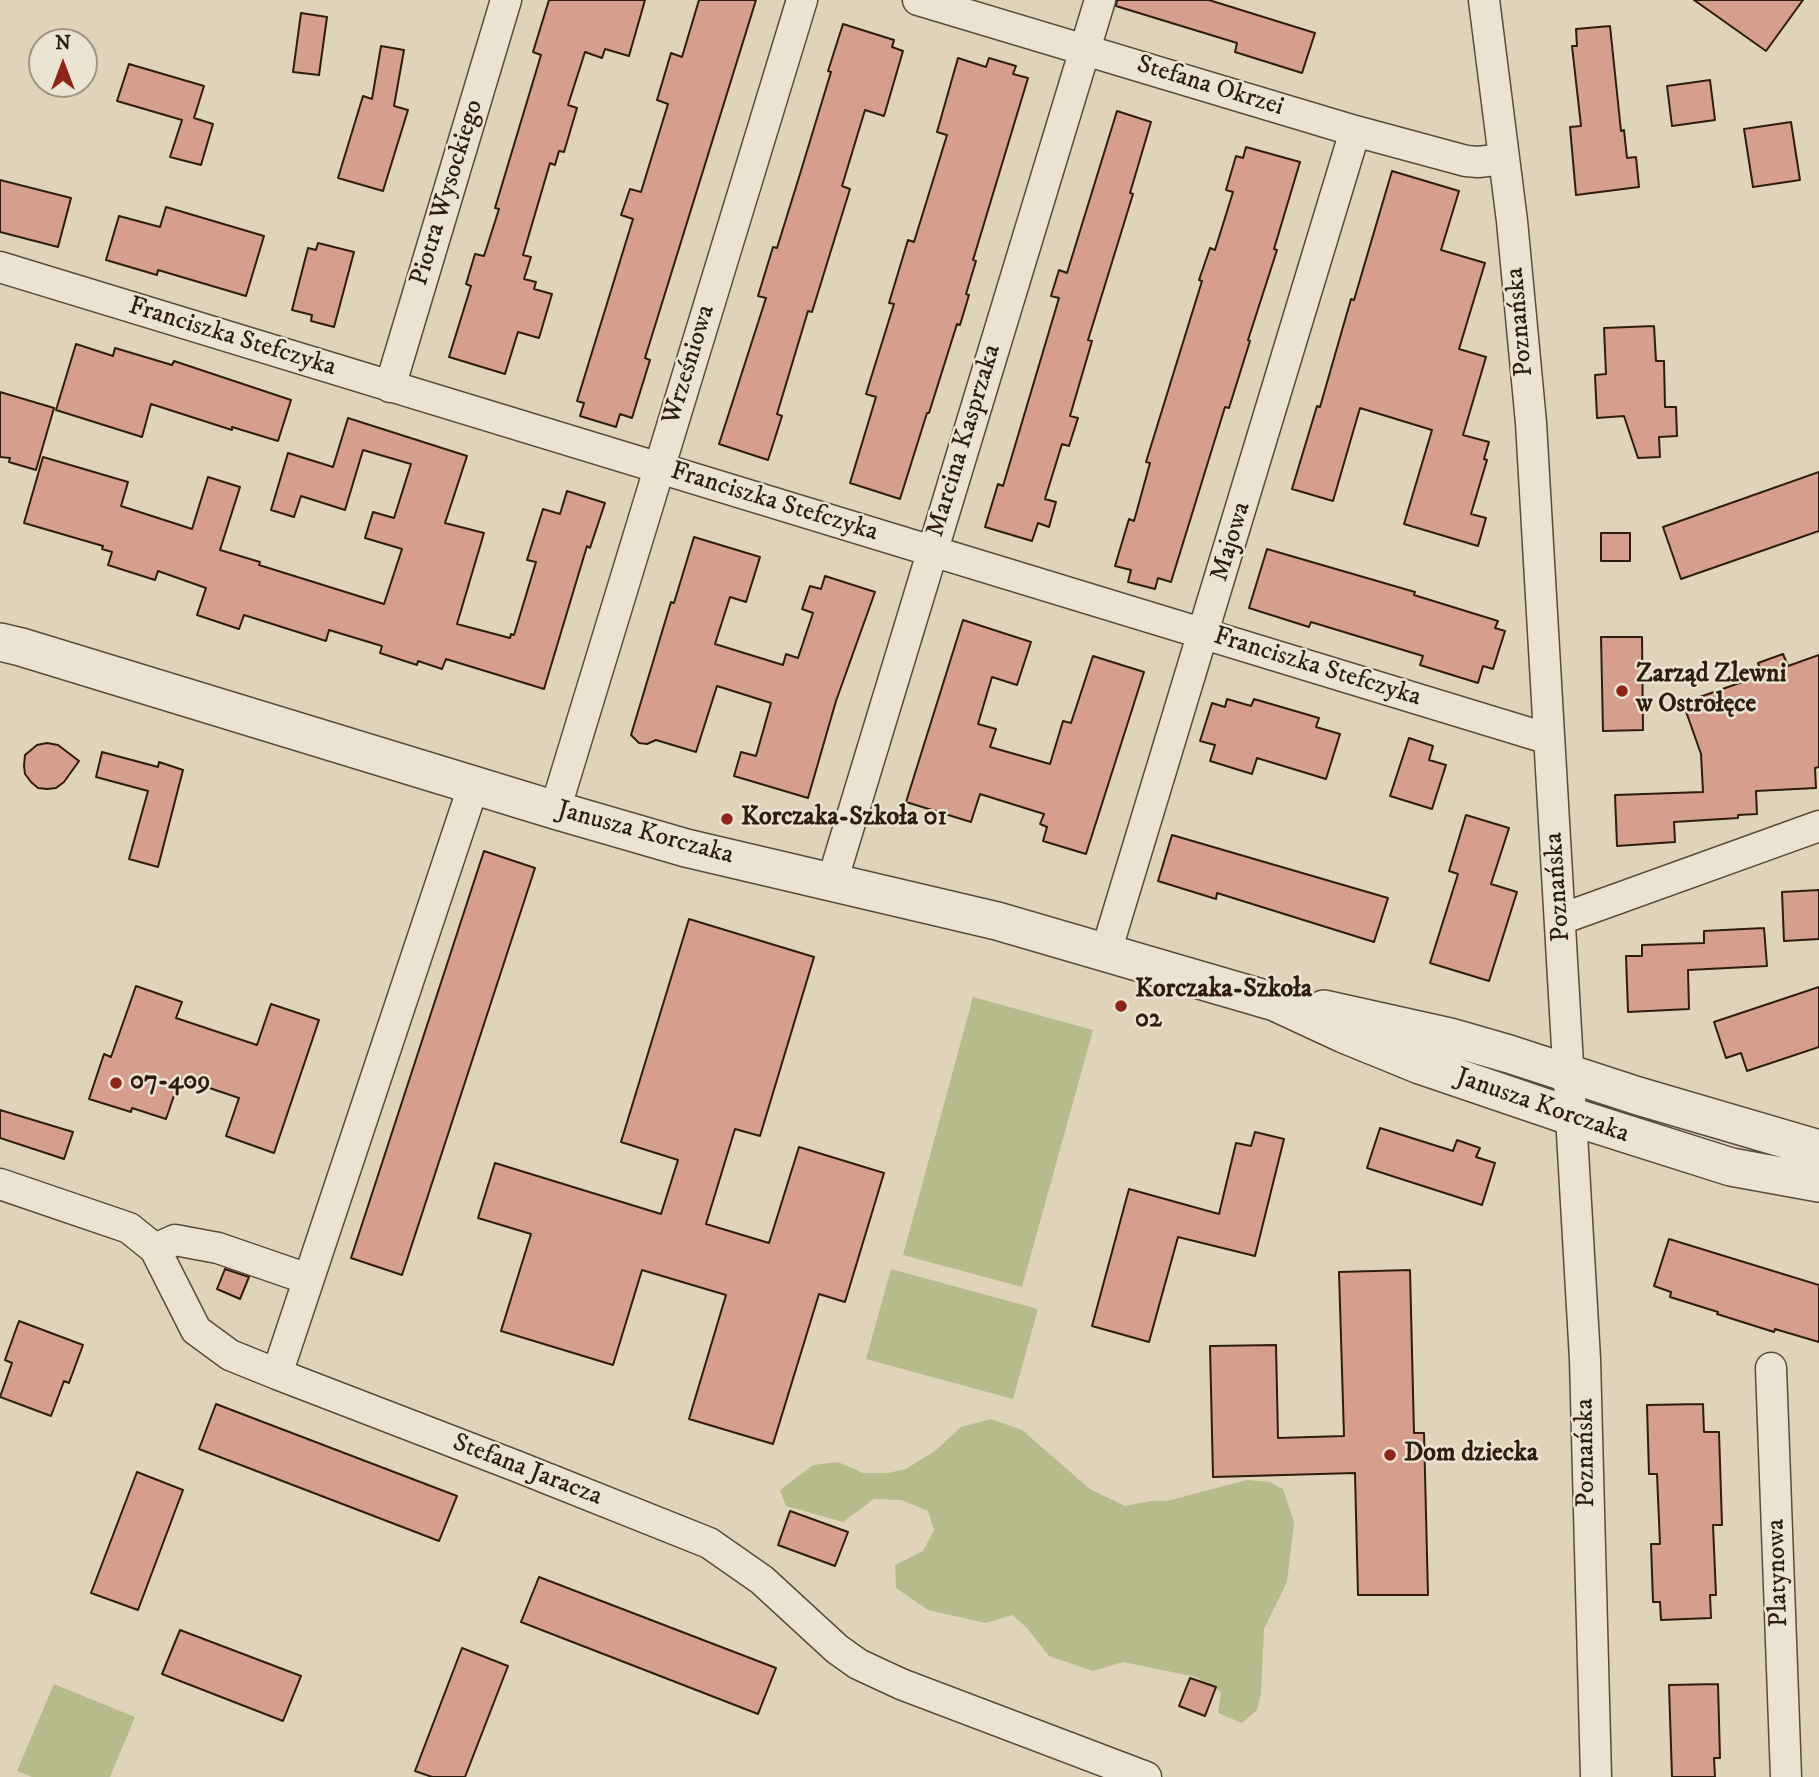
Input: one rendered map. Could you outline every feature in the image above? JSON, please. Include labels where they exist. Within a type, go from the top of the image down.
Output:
[{"type":"street","name":"Piotra Wysockiego","points":[[390,387],[506,0]]},
{"type":"street","name":"Wrześniowa","points":[[555,810],[802,0]]},
{"type":"street","name":"Stefana Okrzei","points":[[918,0],[1355,131],[1466,161],[1504,159]]},
{"type":"street","name":"Marcina Kasprzaka","points":[[832,882],[1100,0]]},
{"type":"street","name":"Poznańska","points":[[1484,0],[1512,221],[1531,424],[1585,1359],[1596,1777]]},
{"type":"street","name":"Majowa","points":[[1106,952],[1355,131]]},
{"type":"street","name":"Franciszka Stefczyka","points":[[0,267],[1549,739]]},
{"type":"street","name":"Janusza Korczaka","points":[[7,641],[686,848],[997,921],[1275,1002],[1347,1013],[1437,1034],[1509,1054],[1638,1097],[1819,1149]]},
{"type":"street","points":[[278,1374],[474,784]]},
{"type":"street","points":[[1561,919],[1819,826]]},
{"type":"street","name":"Janusza Korczaka","points":[[1275,1002],[1420,1065],[1570,1116],[1731,1167],[1819,1183]]},
{"type":"street","points":[[0,1184],[129,1227],[155,1249],[175,1240],[207,1245],[308,1279]]},
{"type":"street","name":"Stefana Jaracza","points":[[155,1249],[196,1330],[230,1355],[709,1543],[762,1580],[858,1664],[901,1684],[1146,1777]]},
{"type":"street","name":"Platynowa","points":[[1771,1368],[1786,1777]]},
{"type":"green space","points":[[973,997],[1093,1030],[1022,1287],[903,1255]]},
{"type":"green space","points":[[891,1269],[1038,1309],[1013,1399],[866,1359]]},
{"type":"green space","points":[[991,1419],[1022,1430],[1090,1489],[1125,1506],[1167,1501],[1247,1480],[1270,1482],[1283,1489],[1294,1522],[1287,1582],[1264,1629],[1261,1694],[1257,1710],[1242,1723],[1218,1713],[1221,1692],[1196,1677],[1123,1662],[1093,1671],[1049,1656],[1027,1628],[1012,1615],[986,1623],[928,1610],[896,1588],[895,1565],[923,1551],[934,1530],[928,1511],[901,1500],[874,1499],[843,1522],[786,1506],[780,1490],[813,1465],[838,1462],[863,1473],[888,1473],[906,1469],[936,1450],[961,1427]]},
{"type":"green space","points":[[54,1684],[135,1717],[110,1777],[32,1777],[17,1771]]},
{"type":"building","points":[[549,0],[645,0],[629,56],[605,49],[602,58],[585,52],[568,105],[577,108],[564,152],[559,151],[555,165],[550,163],[523,255],[531,257],[524,279],[536,282],[534,289],[552,294],[539,338],[518,332],[505,374],[449,357],[471,286],[466,284],[475,254],[484,256],[499,209],[495,208],[541,55],[533,52]]},
{"type":"building","points":[[699,0],[756,0],[645,358],[650,360],[632,418],[620,414],[616,427],[580,416],[584,403],[577,401],[633,219],[621,215],[630,189],[641,192],[668,104],[657,100],[671,53],[682,57]]},
{"type":"building","points":[[1117,0],[1209,0],[1315,33],[1302,73],[1235,52],[1237,43],[1116,6]]},
{"type":"building","points":[[1694,0],[1803,0],[1766,51]]},
{"type":"building","points":[[301,13],[327,17],[319,75],[293,72]]},
{"type":"building","points":[[843,24],[894,40],[892,47],[903,51],[884,116],[865,110],[842,186],[850,189],[812,312],[808,311],[777,414],[782,416],[768,460],[719,444],[766,298],[758,296],[773,247],[777,248]]},
{"type":"building","points":[[1610,26],[1621,131],[1624,130],[1627,158],[1636,157],[1639,187],[1576,195],[1570,127],[1581,126],[1572,46],[1577,46],[1576,29]]},
{"type":"building","points":[[381,46],[404,50],[394,106],[408,110],[383,191],[338,178],[363,96],[372,99]]},
{"type":"building","points":[[958,58],[986,67],[989,58],[1016,66],[1013,74],[1028,78],[973,260],[976,261],[960,325],[957,324],[900,499],[850,483],[876,397],[866,394],[894,304],[889,303],[908,240],[914,242],[947,135],[937,132]]},
{"type":"building","points":[[129,64],[204,86],[194,118],[213,124],[201,165],[170,157],[182,120],[117,101]]},
{"type":"building","points":[[1710,80],[1715,120],[1672,126],[1667,86]]},
{"type":"building","points":[[1117,111],[1151,122],[1130,193],[1133,194],[1088,340],[1092,341],[1070,416],[1078,418],[1069,446],[1062,444],[1045,499],[1056,502],[1049,527],[1038,523],[1032,541],[985,527],[998,484],[1003,486],[1059,298],[1051,296],[1059,270],[1067,273]]},
{"type":"building","points":[[1791,122],[1800,180],[1753,187],[1744,129]]},
{"type":"building","points":[[1246,147],[1300,162],[1274,249],[1277,250],[1248,340],[1250,341],[1229,408],[1225,407],[1171,582],[1158,578],[1155,589],[1128,582],[1131,570],[1115,566],[1129,519],[1134,521],[1150,463],[1146,462],[1202,281],[1199,280],[1210,248],[1215,250],[1233,192],[1226,190],[1236,156],[1243,158]]},
{"type":"building","points":[[1392,171],[1459,191],[1441,250],[1485,263],[1459,349],[1486,357],[1463,435],[1489,442],[1484,459],[1487,460],[1471,514],[1486,518],[1478,546],[1404,524],[1432,430],[1360,408],[1333,501],[1292,489],[1317,406],[1320,407],[1351,299],[1354,300]]},
{"type":"building","points":[[0,180],[71,198],[58,247],[0,232]]},
{"type":"building","points":[[166,207],[264,236],[246,296],[158,270],[157,275],[106,260],[119,216],[160,227]]},
{"type":"building","points":[[318,243],[354,252],[334,327],[311,321],[312,315],[292,310],[308,248],[316,250]]},
{"type":"building","points":[[1654,326],[1656,361],[1664,361],[1665,407],[1676,407],[1677,436],[1659,437],[1660,457],[1638,458],[1624,416],[1597,418],[1595,375],[1606,374],[1604,328]]},
{"type":"building","points":[[76,344],[113,356],[115,348],[172,365],[174,361],[291,400],[278,441],[232,427],[232,430],[151,404],[142,437],[56,410]]},
{"type":"building","points":[[0,392],[54,408],[36,470],[9,462],[10,458],[0,457]]},
{"type":"building","points":[[348,418],[467,456],[445,523],[484,533],[457,624],[510,638],[511,634],[514,635],[536,562],[527,560],[543,509],[560,514],[567,491],[605,503],[590,548],[587,546],[544,689],[446,659],[442,669],[418,661],[417,665],[380,653],[382,646],[329,630],[326,641],[244,615],[239,629],[197,615],[206,588],[158,571],[155,580],[108,565],[112,552],[102,549],[103,546],[24,523],[43,457],[128,482],[121,506],[192,529],[208,477],[240,487],[220,550],[384,604],[402,549],[365,538],[373,512],[394,518],[411,464],[363,450],[345,510],[301,496],[294,517],[271,510],[288,453],[333,467]]},
{"type":"building","points":[[1819,472],[1819,531],[1681,579],[1663,527]]},
{"type":"building","points":[[1601,533],[1630,533],[1630,561],[1601,561]]},
{"type":"building","points":[[694,537],[760,557],[746,602],[730,597],[715,644],[783,665],[786,654],[798,658],[813,613],[802,609],[810,586],[821,589],[825,576],[875,592],[836,701],[808,798],[734,776],[741,752],[756,756],[771,703],[717,686],[696,752],[656,740],[647,744],[639,743],[631,735],[671,602],[674,603]]},
{"type":"building","points":[[1267,549],[1415,592],[1414,595],[1498,621],[1495,628],[1505,631],[1493,669],[1483,666],[1478,683],[1420,665],[1423,656],[1311,622],[1309,627],[1249,608]]},
{"type":"building","points":[[963,620],[1031,642],[1017,685],[992,677],[978,724],[996,729],[990,747],[1050,764],[1063,721],[1071,723],[1093,656],[1144,672],[1086,854],[1043,841],[1047,827],[1040,824],[1044,814],[980,794],[971,822],[906,802]]},
{"type":"building","points":[[1601,637],[1642,637],[1643,730],[1603,731]]},
{"type":"building","points":[[1783,654],[1788,666],[1819,655],[1819,767],[1815,768],[1816,788],[1756,791],[1757,814],[1738,815],[1738,818],[1674,822],[1675,842],[1617,846],[1615,795],[1703,792],[1701,754],[1683,703],[1762,675],[1758,663]]},
{"type":"building","points":[[1227,699],[1251,706],[1254,699],[1319,718],[1316,727],[1340,734],[1326,779],[1257,758],[1252,774],[1210,761],[1215,745],[1200,741],[1212,703],[1225,707]]},
{"type":"building","points":[[1409,738],[1433,746],[1429,760],[1446,765],[1432,809],[1390,796]]},
{"type":"building","points":[[37,745],[58,745],[79,761],[64,782],[56,788],[47,789],[38,788],[31,782],[25,774],[24,766],[25,755]]},
{"type":"building","points":[[102,752],[158,767],[159,762],[183,770],[158,867],[129,859],[148,791],[96,777]]},
{"type":"building","points":[[1466,815],[1509,828],[1491,884],[1517,892],[1489,981],[1430,963],[1458,874],[1449,871]]},
{"type":"building","points":[[1172,835],[1388,898],[1374,942],[1217,893],[1216,899],[1158,881]]},
{"type":"building","points":[[484,851],[535,868],[402,1275],[351,1258]]},
{"type":"building","points":[[1819,890],[1819,939],[1784,941],[1782,892]]},
{"type":"building","points":[[689,919],[814,957],[760,1136],[735,1129],[706,1224],[769,1243],[799,1147],[884,1173],[845,1302],[819,1294],[773,1444],[689,1419],[726,1295],[642,1270],[613,1365],[501,1331],[531,1234],[478,1218],[495,1163],[661,1214],[678,1160],[621,1142]]},
{"type":"building","points":[[1764,928],[1767,966],[1688,970],[1689,1009],[1628,1012],[1626,956],[1642,956],[1642,945],[1704,943],[1704,931]]},
{"type":"building","points":[[136,986],[182,1002],[176,1018],[257,1045],[271,1004],[319,1020],[274,1153],[226,1136],[239,1098],[180,1078],[166,1119],[89,1099],[104,1054],[111,1057]]},
{"type":"building","points":[[1819,987],[1819,1047],[1747,1071],[1741,1053],[1726,1058],[1714,1022]]},
{"type":"building","points":[[0,1110],[73,1132],[64,1159],[0,1138]]},
{"type":"building","points":[[1380,1128],[1453,1151],[1457,1140],[1480,1148],[1476,1157],[1495,1163],[1482,1205],[1367,1168]]},
{"type":"building","points":[[1255,1132],[1284,1139],[1255,1256],[1178,1237],[1149,1342],[1092,1326],[1129,1189],[1219,1214],[1236,1143],[1251,1146]]},
{"type":"building","points":[[1669,1239],[1819,1285],[1819,1342],[1775,1329],[1774,1332],[1670,1297],[1671,1292],[1654,1286]]},
{"type":"building","points":[[225,1269],[249,1277],[240,1299],[217,1289]]},
{"type":"building","name":"Dom dziecka","points":[[1410,1270],[1414,1433],[1424,1433],[1428,1595],[1358,1595],[1355,1473],[1213,1477],[1210,1346],[1276,1345],[1278,1438],[1344,1436],[1339,1272]]},
{"type":"building","points":[[19,1321],[83,1345],[69,1383],[64,1381],[51,1416],[0,1397],[12,1363],[5,1360]]},
{"type":"building","points":[[216,1404],[457,1496],[439,1541],[199,1449]]},
{"type":"building","points":[[1703,1404],[1704,1432],[1719,1432],[1722,1525],[1713,1525],[1716,1595],[1710,1595],[1711,1618],[1661,1620],[1660,1602],[1653,1602],[1651,1544],[1660,1544],[1657,1474],[1649,1474],[1647,1405]]},
{"type":"building","points":[[137,1472],[183,1490],[138,1610],[91,1593]]},
{"type":"building","points":[[790,1511],[848,1532],[835,1566],[778,1545]]},
{"type":"building","points":[[539,1577],[776,1668],[758,1714],[521,1622]]},
{"type":"building","points":[[180,1630],[301,1676],[283,1721],[162,1674]]},
{"type":"building","points":[[462,1648],[508,1666],[465,1777],[432,1777],[415,1771]]},
{"type":"building","points":[[1190,1678],[1216,1687],[1205,1716],[1179,1706]]},
{"type":"building","points":[[1718,1684],[1720,1758],[1714,1758],[1715,1777],[1672,1777],[1669,1685]]},
{"type":"place","name":"Zarząd Zlewni w Ostrołęce","points":[[1622,691]]},
{"type":"place","name":"Korczaka-Szkoła 01","points":[[727,819]]},
{"type":"place","name":"Korczaka-Szkoła 02","points":[[1121,1006]]},
{"type":"place","name":"07-409","points":[[116,1083]]},
{"type":"place","name":"Dom dziecka","points":[[1390,1455]]}]
